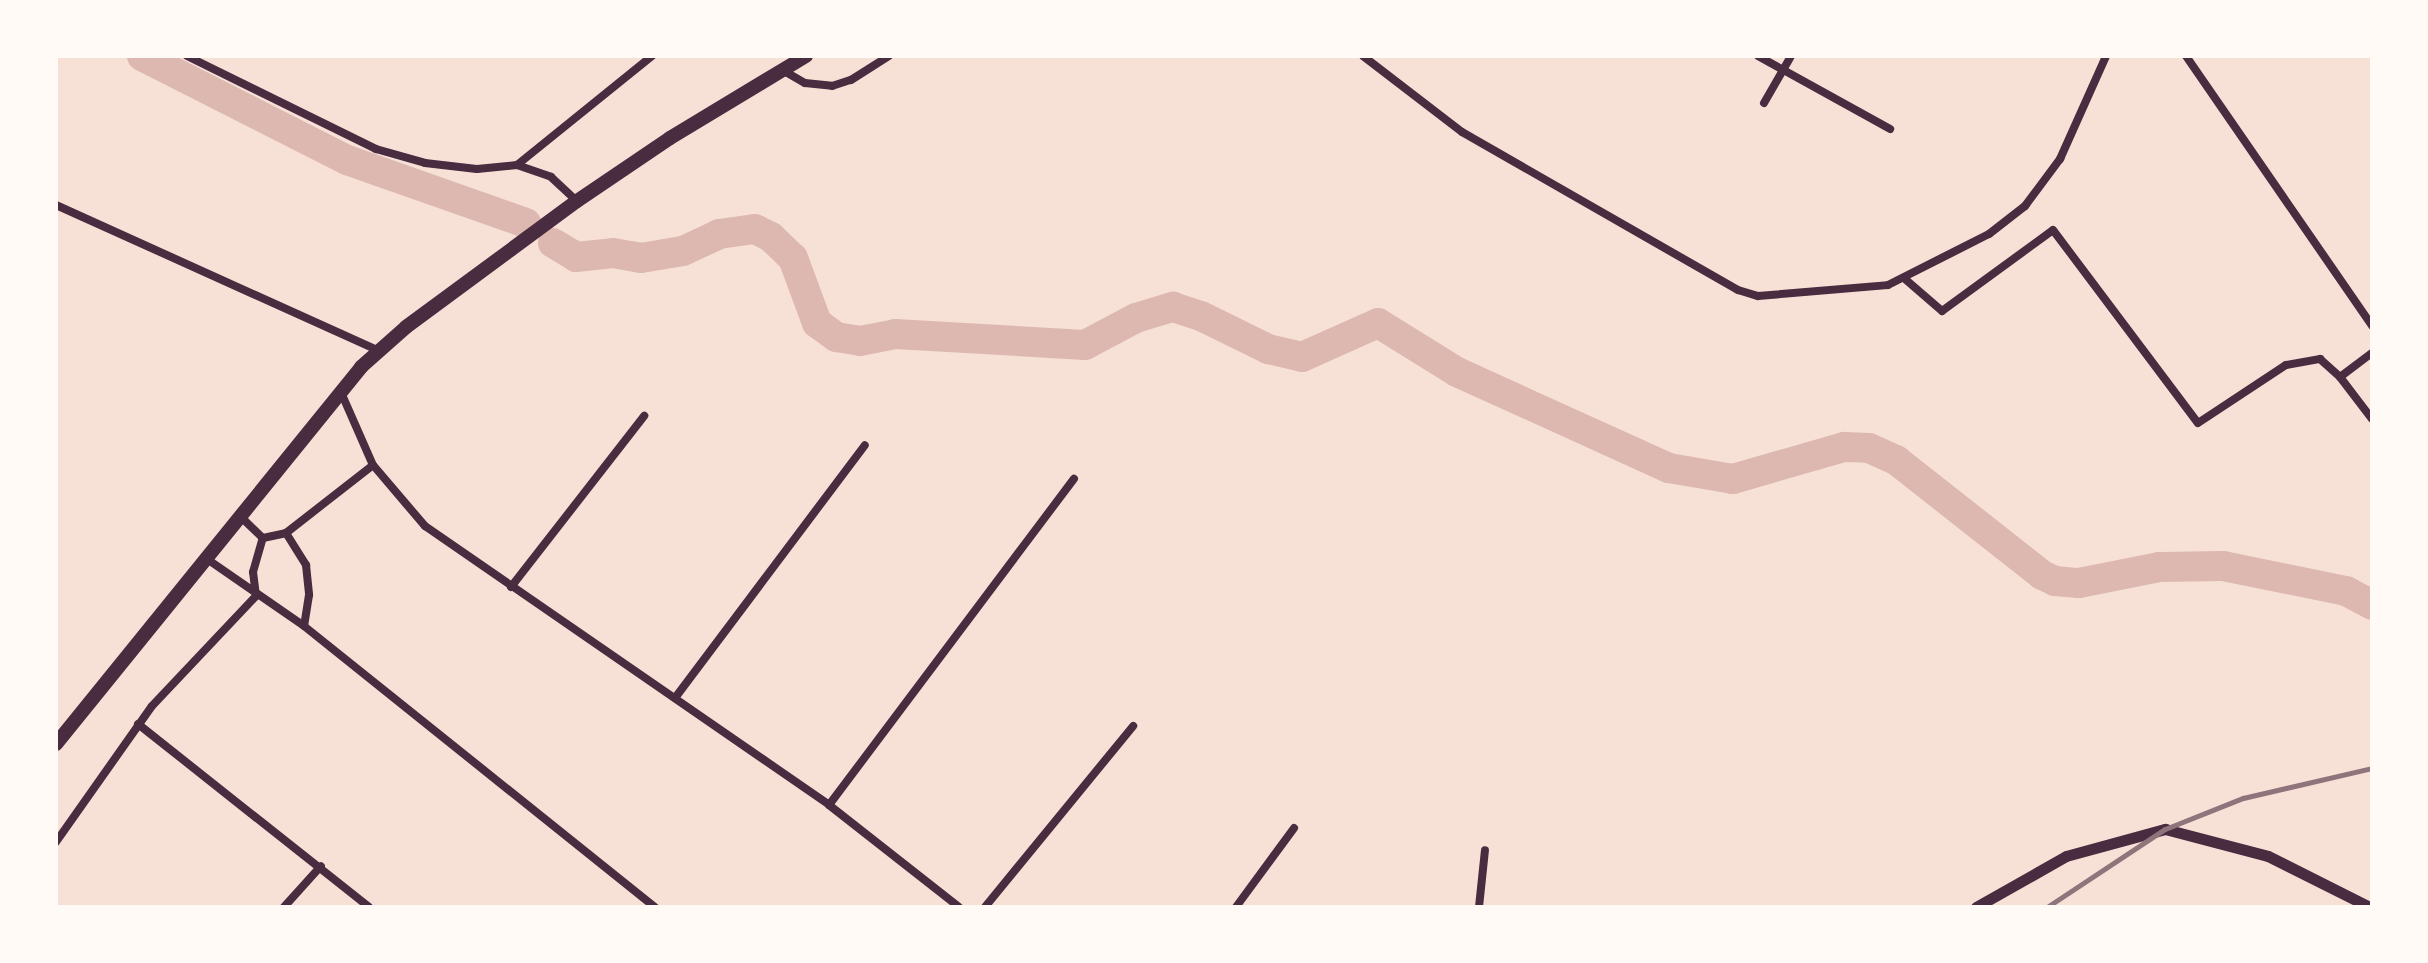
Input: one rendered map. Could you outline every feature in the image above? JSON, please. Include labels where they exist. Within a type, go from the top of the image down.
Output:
[{"type":"main road","points":[[56,744],[340,390],[379,351],[431,308],[577,201],[670,138],[806,56]]},
{"type":"street","points":[[187,56],[376,149],[425,163],[477,169],[517,165],[551,177],[577,201]]},
{"type":"street","points":[[517,165],[652,56]]},
{"type":"street","points":[[784,71],[805,83],[832,86],[851,80],[889,56]]},
{"type":"street","points":[[1363,56],[1462,132],[1738,290],[1758,296],[1888,285],[1989,234],[2025,206],[2060,159],[2106,56]]},
{"type":"street","points":[[1758,56],[1890,129]]},
{"type":"street","points":[[1764,103],[1791,56]]},
{"type":"street","points":[[2186,56],[2372,326]]},
{"type":"street","points":[[56,205],[379,351]]},
{"type":"street","points":[[1905,279],[1942,311],[2053,230],[2198,423],[2286,365],[2320,359],[2340,377],[2372,419]]},
{"type":"street","points":[[2340,377],[2372,353]]},
{"type":"street","points":[[340,390],[373,465],[425,526],[829,805],[959,907]]},
{"type":"street","points":[[511,587],[644,416]]},
{"type":"street","points":[[675,698],[865,445]]},
{"type":"street","points":[[263,538],[286,533],[373,465]]},
{"type":"street","points":[[829,805],[1074,479]]},
{"type":"street","points":[[241,517],[263,538]]},
{"type":"street","points":[[286,533],[306,565],[309,595],[304,626]]},
{"type":"street","points":[[56,842],[138,724],[256,596],[253,572],[263,538]]},
{"type":"street","points":[[207,559],[256,596],[304,626],[655,907]]},
{"type":"street","points":[[138,724],[369,907]]},
{"type":"street","points":[[985,907],[1133,726]]},
{"type":"street","points":[[1236,907],[1294,828]]},
{"type":"street","points":[[1976,907],[2066,856],[2165,829],[2268,856],[2370,907]]},
{"type":"street","points":[[1479,907],[1485,850]]},
{"type":"street","points":[[284,907],[321,866]]},
{"type":"waterway","points":[[142,56],[347,160],[526,223]]},
{"type":"waterway","points":[[553,243],[576,257],[613,253],[641,258],[683,251],[719,234],[755,229],[771,237],[793,258],[817,323],[836,337],[860,341],[895,334],[1085,345],[1136,318],[1173,307],[1201,316],[1268,349],[1302,357],[1378,323],[1457,372],[1669,468],[1733,479],[1844,447],[1869,448],[1896,460],[2042,575],[2055,581],[2079,583],[2159,567],[2223,566],[2346,591],[2372,605]]},
{"type":"railway","points":[[2047,907],[2165,829],[2243,798],[2372,768]]}]
